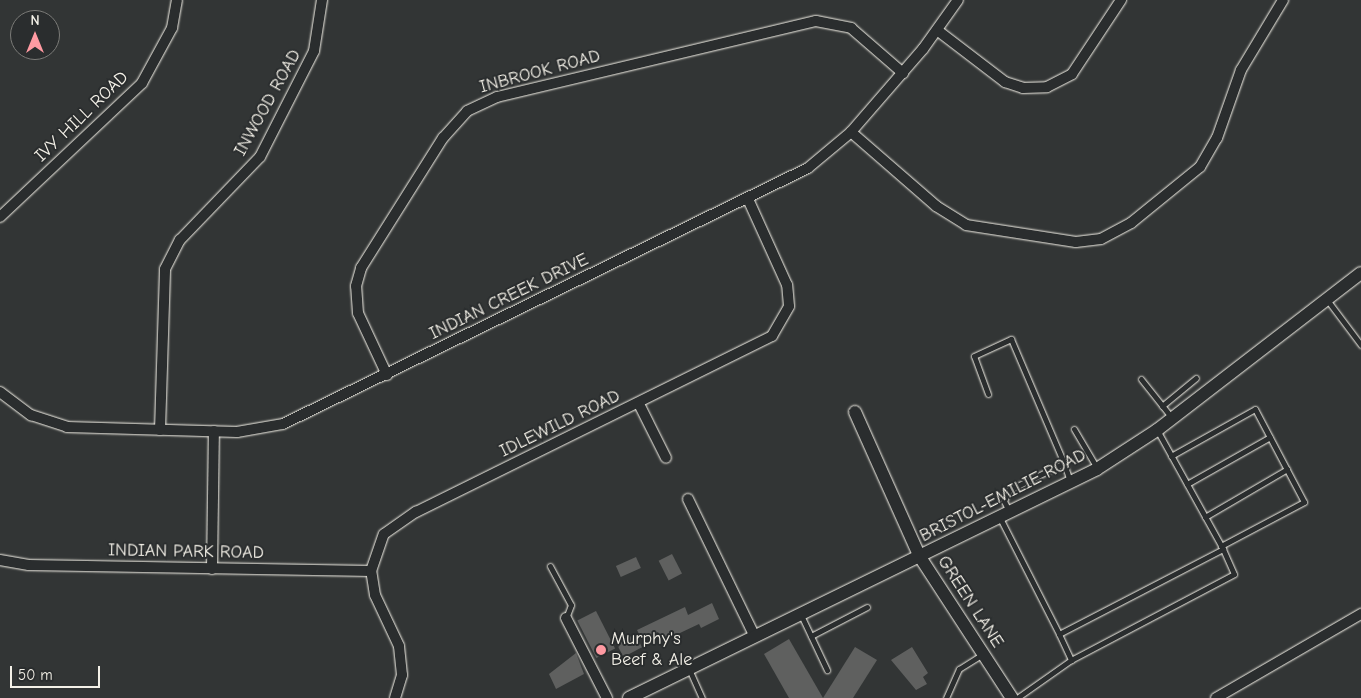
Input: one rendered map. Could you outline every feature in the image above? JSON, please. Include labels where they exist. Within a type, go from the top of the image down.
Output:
[{"type":"street","name":"IVY HILL ROAD","points":[[0,217],[142,83],[172,28],[178,0]]},
{"type":"street","name":"INWOOD ROAD","points":[[160,430],[165,268],[187,231],[260,157],[314,51],[322,0]]},
{"type":"street","name":"INDIAN CREEK DRIVE","points":[[0,392],[55,425],[214,431],[284,424],[748,199],[808,168],[851,132],[903,73],[958,0]]},
{"type":"street","points":[[937,30],[1005,82],[1023,88],[1047,87],[1072,74],[1121,0]]},
{"type":"street","points":[[851,132],[936,206],[966,225],[1076,242],[1101,239],[1131,223],[1200,167],[1217,138],[1241,70],[1283,0]]},
{"type":"street","name":"INBROOK ROAD","points":[[386,375],[358,313],[356,286],[361,268],[443,138],[467,111],[497,97],[816,21],[851,28],[903,73]]},
{"type":"street","name":"IDLEWILD ROAD","points":[[395,698],[402,675],[399,646],[376,595],[372,571],[378,543],[397,522],[763,344],[784,320],[789,306],[787,285],[748,199]]},
{"type":"street","name":"BRISTOL-EMILIE ROAD","points":[[629,698],[1005,516],[1097,469],[1172,419],[1361,274]]},
{"type":"street","points":[[639,404],[666,458]]},
{"type":"street","name":"GREEN LANE","points":[[855,412],[920,557],[1011,697]]},
{"type":"street","points":[[212,569],[214,431]]},
{"type":"street","points":[[688,499],[755,637]]},
{"type":"street","name":"INDIAN PARK ROAD","points":[[0,560],[30,565],[372,571]]},
{"type":"street","points":[[1219,697],[1361,614]]},
{"type":"street","points":[[566,618],[607,698]]},
{"type":"lane","points":[[1328,301],[1361,345]]},
{"type":"lane","points":[[988,394],[974,356],[1011,339],[1064,463],[1070,483]]},
{"type":"lane","points":[[1162,406],[1196,378]]},
{"type":"lane","points":[[1141,379],[1172,419]]},
{"type":"lane","points":[[1059,634],[1222,548],[1304,502],[1255,409],[1171,456]]},
{"type":"lane","points":[[1074,429],[1097,469]]},
{"type":"lane","points":[[1011,697],[1071,660],[1234,574],[1222,548],[1157,430]]},
{"type":"lane","points":[[1187,484],[1270,437]]},
{"type":"lane","points":[[1064,463],[1009,490],[1004,501],[1005,516],[1071,660]]},
{"type":"lane","points":[[1205,517],[1287,469]]},
{"type":"lane","points":[[550,566],[571,606],[566,618]]},
{"type":"lane","points":[[811,636],[868,607]]},
{"type":"lane","points":[[800,615],[827,670]]},
{"type":"lane","points":[[946,698],[959,669],[983,653]]},
{"type":"lane","points":[[688,669],[702,698]]},
{"type":"building","points":[[672,554],[682,574],[669,580],[659,561]]},
{"type":"building","points":[[636,557],[641,568],[621,577],[616,566]]},
{"type":"building","points":[[712,603],[719,619],[701,628],[699,624],[663,641],[658,632],[642,640],[637,630],[685,607],[688,615]]},
{"type":"building","points":[[596,611],[615,648],[596,658],[577,621]]},
{"type":"building","points":[[635,634],[642,647],[624,657],[616,644]]},
{"type":"building","points":[[789,639],[823,698],[789,698],[764,654]]},
{"type":"building","points":[[855,647],[877,660],[853,698],[823,698]]},
{"type":"building","points":[[912,647],[928,673],[923,677],[927,684],[916,690],[891,660]]},
{"type":"building","points":[[576,653],[584,674],[556,689],[549,674]]},
{"type":"place","name":"Murphy's Beef & Ale","points":[[601,650]]}]
